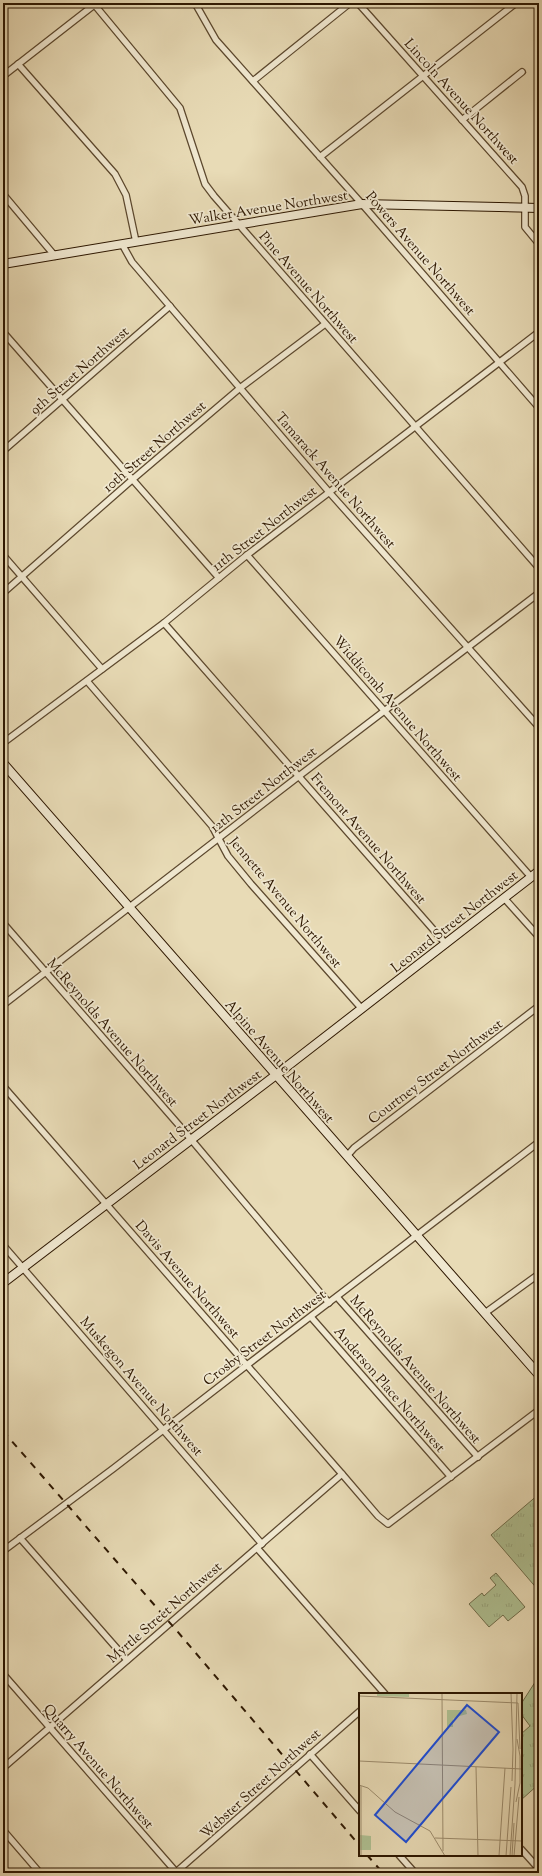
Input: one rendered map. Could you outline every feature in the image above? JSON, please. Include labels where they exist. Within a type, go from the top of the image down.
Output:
[{"type":"main road","name":"Walker Avenue Northwest","points":[[3,264],[362,204],[539,208]]},
{"type":"main road","name":"Alpine Avenue Northwest","points":[[3,763],[539,1375]]},
{"type":"main road","name":"Leonard Street Northwest","points":[[3,1283],[192,1140],[539,871]]},
{"type":"street","name":"Powers Avenue Northwest","points":[[195,3],[216,40],[362,204],[539,408]]},
{"type":"street","points":[[253,81],[350,3]]},
{"type":"street","name":"Lincoln Avenue Northwest","points":[[358,3],[522,187],[524,196],[525,227],[539,244]]},
{"type":"street","points":[[320,157],[516,3]]},
{"type":"street","points":[[3,76],[93,4]]},
{"type":"street","name":"Pine Avenue Northwest","points":[[93,4],[180,108],[205,184],[238,225],[539,568]]},
{"type":"street","points":[[18,64],[120,180],[126,195],[136,242]]},
{"type":"street","points":[[462,120],[522,72]]},
{"type":"street","points":[[3,194],[55,256]]},
{"type":"street","name":"Tamarack Avenue Northwest","points":[[122,244],[132,262],[329,492],[539,728]]},
{"type":"street","name":"9th Street Northwest","points":[[3,451],[170,306]]},
{"type":"street","name":"10th Street Northwest","points":[[3,593],[240,388],[326,324]]},
{"type":"street","points":[[3,332],[219,578]]},
{"type":"street","name":"11th Street Northwest","points":[[3,743],[164,623],[329,492],[539,332]]},
{"type":"street","points":[[3,555],[102,669]]},
{"type":"street","name":"Widdicomb Avenue Northwest","points":[[247,556],[530,877]]},
{"type":"street","name":"12th Street Northwest","points":[[3,1005],[539,593]]},
{"type":"street","name":"Fremont Avenue Northwest","points":[[164,623],[446,944]]},
{"type":"street","name":"Jennette Avenue Northwest","points":[[87,681],[212,826],[228,856],[362,1009]]},
{"type":"street","points":[[504,898],[539,937]]},
{"type":"street","name":"McReynolds Avenue Northwest","points":[[3,923],[192,1140],[329,1303]]},
{"type":"street","name":"Courtney Street Northwest","points":[[347,1156],[354,1148],[539,1006]]},
{"type":"street","name":"Davis Avenue Northwest","points":[[3,1086],[378,1516],[388,1524],[451,1477]]},
{"type":"street","name":"Crosby Street Northwest","points":[[3,1551],[164,1430],[539,1142]]},
{"type":"street","name":"Muskegon Avenue Northwest","points":[[3,1245],[164,1430],[259,1546],[383,1693]]},
{"type":"street","points":[[485,1313],[539,1274]]},
{"type":"street","name":"McReynolds Avenue Northwest","points":[[337,1297],[478,1457]]},
{"type":"street","name":"Anderson Place Northwest","points":[[311,1317],[451,1477]]},
{"type":"street","points":[[451,1477],[539,1410]]},
{"type":"street","name":"Myrtle Street Northwest","points":[[3,1768],[342,1474]]},
{"type":"street","points":[[20,1538],[127,1660]]},
{"type":"street","name":"Quarry Avenue Northwest","points":[[3,1674],[176,1873]]},
{"type":"street","name":"Webster Street Northwest","points":[[176,1873],[359,1712]]},
{"type":"street","points":[[310,1754],[359,1810]]},
{"type":"street","points":[[3,1830],[40,1873]]},
{"type":"street","points":[[522,1850],[539,1869]]},
{"type":"street","points":[[400,1856],[415,1873]]},
{"type":"green space","points":[[539,1494],[539,1591],[491,1535]]},
{"type":"green space","points":[[496,1573],[525,1607],[508,1621],[503,1615],[489,1627],[469,1604],[482,1593],[484,1596],[496,1585],[490,1578]]},
{"type":"green space","points":[[539,1676],[539,1784],[522,1799],[522,1733],[530,1726],[522,1715],[522,1702]]},
{"type":"railway","points":[[3,1431],[177,1631],[359,1845]]},
{"type":"railway","points":[[368,1856],[383,1873]]}]
